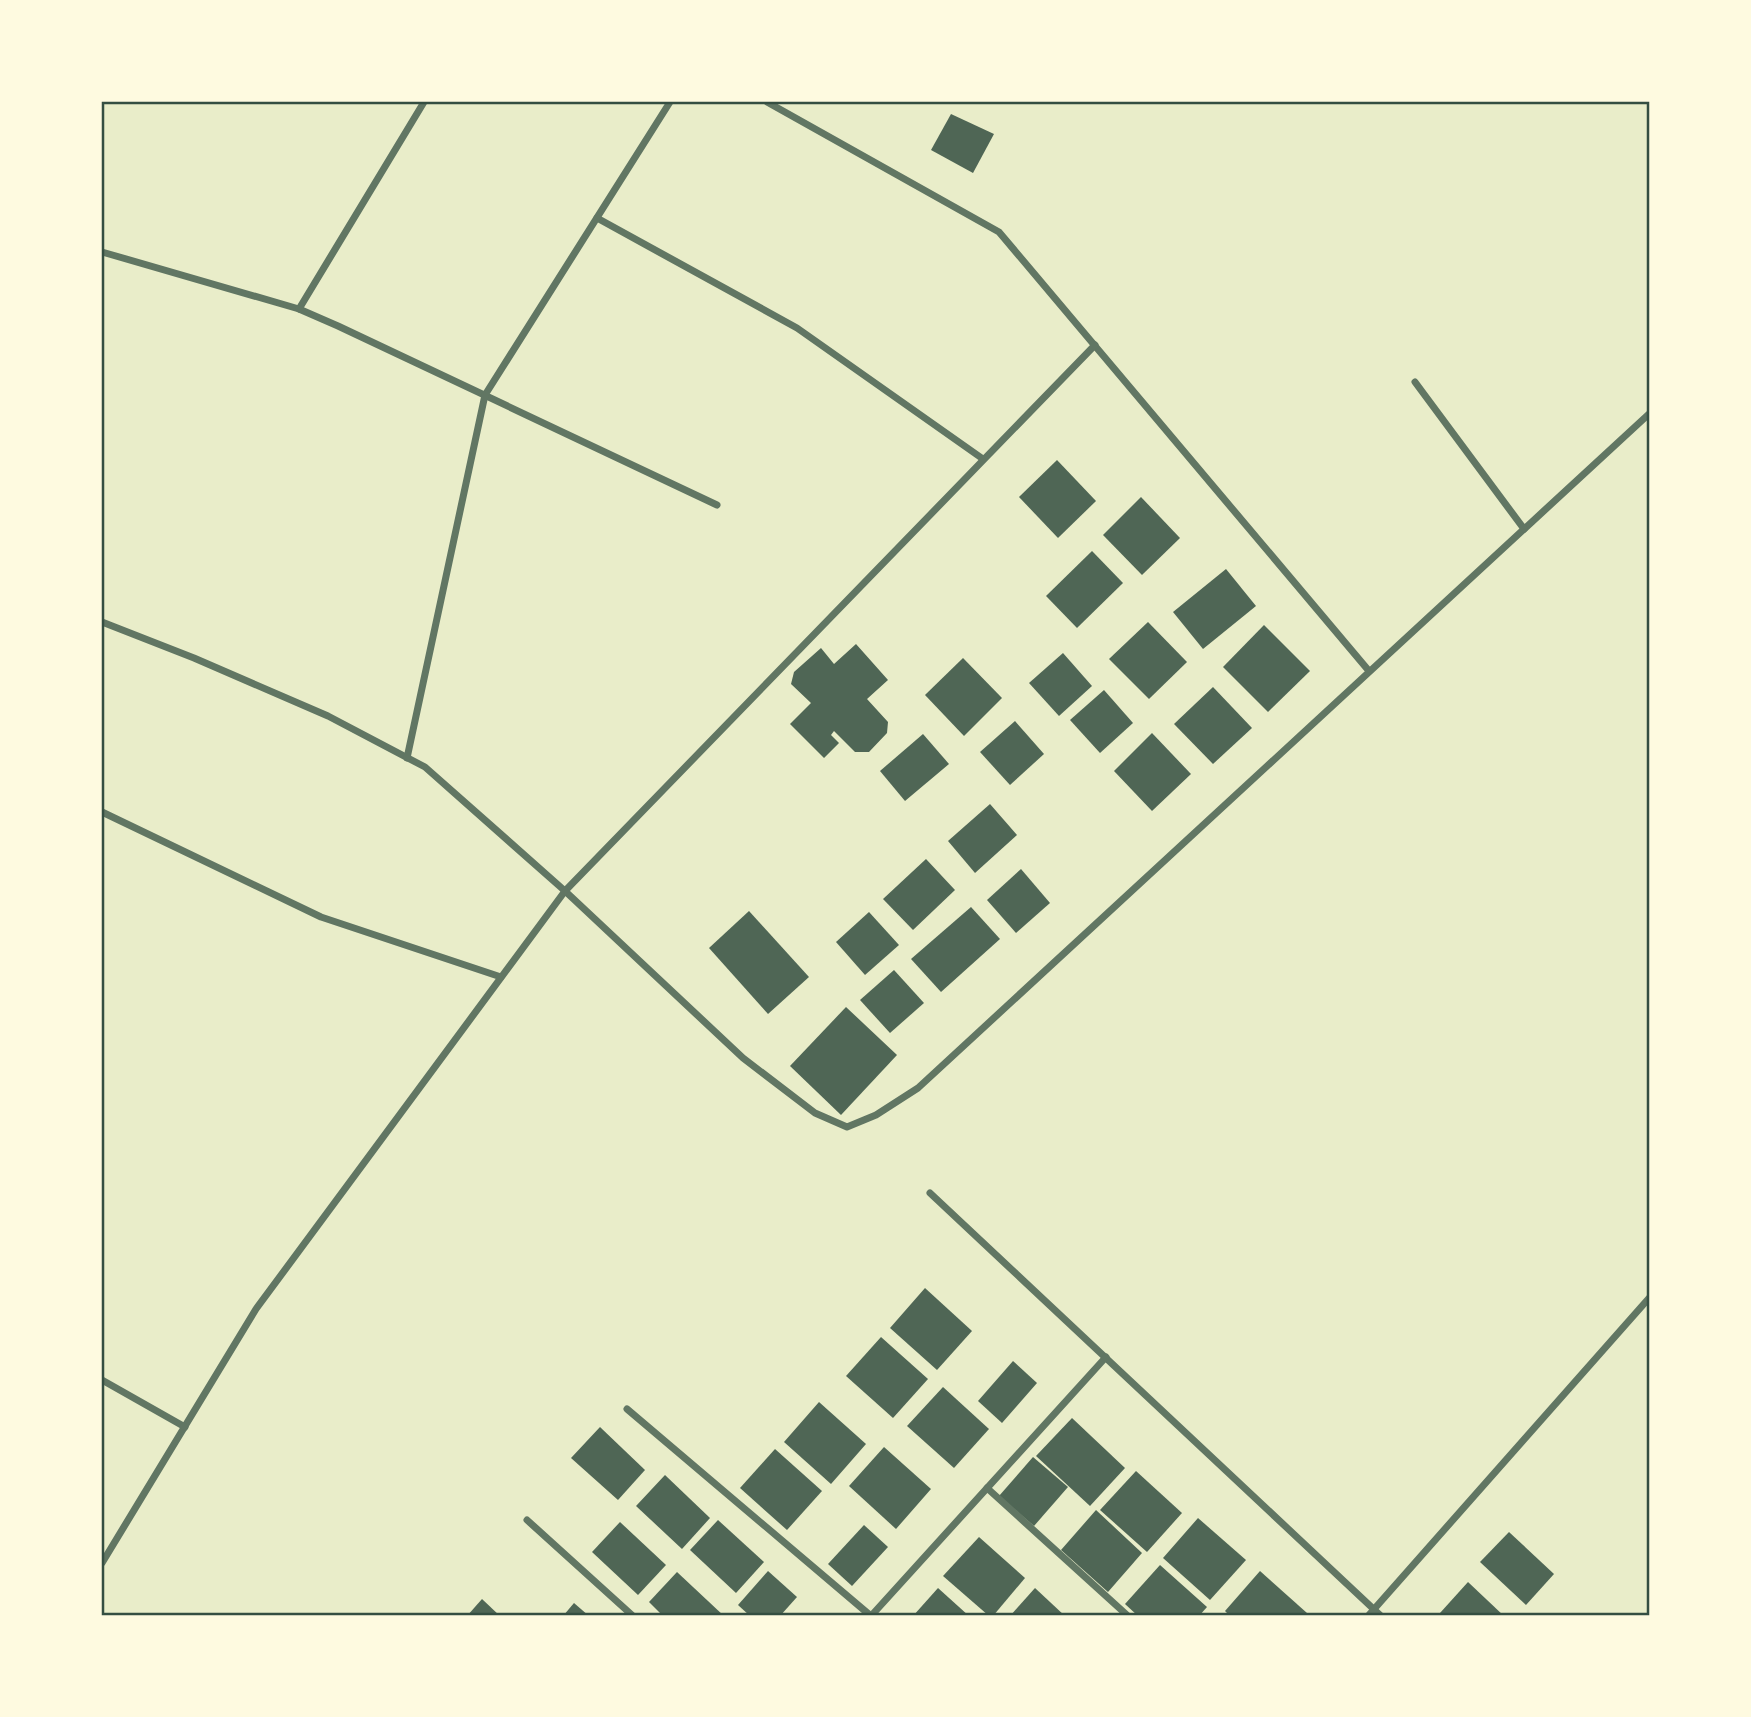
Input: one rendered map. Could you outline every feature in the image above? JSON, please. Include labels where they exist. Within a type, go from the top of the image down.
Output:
[{"type":"street","points":[[299,309],[424,102]]},
{"type":"street","points":[[407,758],[485,395],[670,102]]},
{"type":"street","points":[[767,102],[999,232],[1369,671]]},
{"type":"street","points":[[597,218],[797,328],[984,459]]},
{"type":"street","points":[[102,252],[299,309],[718,505]]},
{"type":"street","points":[[102,1563],[256,1309],[565,891],[1095,345]]},
{"type":"street","points":[[1415,382],[1524,529]]},
{"type":"street","points":[[102,622],[328,716],[425,767],[565,891],[743,1058],[815,1112],[847,1127],[876,1115],[918,1088],[1650,413]]},
{"type":"street","points":[[102,812],[321,917],[501,977]]},
{"type":"street","points":[[930,1193],[1381,1615]]},
{"type":"street","points":[[1368,1615],[1650,1297]]},
{"type":"street","points":[[627,1409],[871,1615],[1106,1357]]},
{"type":"street","points":[[102,1380],[185,1427]]},
{"type":"street","points":[[987,1488],[1128,1615]]},
{"type":"street","points":[[527,1520],[633,1615]]},
{"type":"building","points":[[951,114],[994,134],[973,173],[931,150]]},
{"type":"building","points":[[1057,460],[1096,501],[1058,538],[1019,497]]},
{"type":"building","points":[[1141,497],[1180,538],[1142,575],[1103,535]]},
{"type":"building","points":[[1092,551],[1123,583],[1077,628],[1046,596]]},
{"type":"building","points":[[1226,569],[1256,606],[1203,649],[1173,612]]},
{"type":"building","points":[[1148,622],[1187,662],[1149,699],[1109,659]]},
{"type":"building","points":[[1264,625],[1310,671],[1268,712],[1223,667]]},
{"type":"building","points":[[856,644],[888,680],[867,699],[888,722],[887,733],[869,752],[855,752],[834,731],[831,735],[839,743],[824,758],[790,724],[811,703],[791,684],[794,672],[821,648],[834,664]]},
{"type":"building","points":[[1063,653],[1092,686],[1059,716],[1029,683]]},
{"type":"building","points":[[963,658],[1002,698],[964,736],[925,695]]},
{"type":"building","points":[[1213,687],[1252,728],[1213,764],[1174,724]]},
{"type":"building","points":[[1104,690],[1133,723],[1100,753],[1070,720]]},
{"type":"building","points":[[1015,721],[1044,754],[1010,785],[980,752]]},
{"type":"building","points":[[1152,733],[1191,774],[1152,811],[1114,771]]},
{"type":"building","points":[[923,734],[949,764],[905,801],[880,771]]},
{"type":"building","points":[[990,804],[1017,835],[975,873],[948,841]]},
{"type":"building","points":[[926,859],[955,890],[913,930],[883,899]]},
{"type":"building","points":[[1021,869],[1050,903],[1016,933],[987,900]]},
{"type":"building","points":[[971,907],[1000,939],[941,992],[911,959]]},
{"type":"building","points":[[749,911],[809,977],[768,1014],[709,948]]},
{"type":"building","points":[[869,912],[899,945],[865,975],[836,942]]},
{"type":"building","points":[[894,970],[924,1003],[890,1033],[860,1000]]},
{"type":"building","points":[[846,1007],[897,1055],[841,1115],[790,1066]]},
{"type":"building","points":[[925,1288],[972,1331],[937,1370],[890,1328]]},
{"type":"building","points":[[881,1337],[928,1379],[893,1418],[846,1376]]},
{"type":"building","points":[[1013,1361],[1037,1383],[1002,1423],[978,1401]]},
{"type":"building","points":[[943,1387],[989,1429],[954,1468],[907,1426]]},
{"type":"building","points":[[819,1402],[866,1444],[831,1484],[784,1442]]},
{"type":"building","points":[[1072,1418],[1125,1468],[1090,1506],[1036,1456]]},
{"type":"building","points":[[600,1427],[645,1470],[618,1500],[571,1458]]},
{"type":"building","points":[[884,1447],[931,1489],[896,1529],[849,1486]]},
{"type":"building","points":[[775,1449],[822,1491],[787,1530],[740,1488]]},
{"type":"building","points":[[1033,1457],[1068,1487],[1034,1526],[999,1496]]},
{"type":"building","points":[[1136,1471],[1182,1513],[1147,1552],[1100,1510]]},
{"type":"building","points":[[665,1475],[710,1518],[682,1549],[636,1506]]},
{"type":"building","points":[[1096,1510],[1142,1553],[1108,1592],[1061,1550]]},
{"type":"building","points":[[1198,1518],[1246,1560],[1210,1600],[1163,1558]]},
{"type":"building","points":[[718,1520],[764,1562],[736,1593],[690,1550]]},
{"type":"building","points":[[620,1522],[666,1565],[638,1595],[592,1552]]},
{"type":"building","points":[[864,1525],[888,1547],[852,1586],[828,1564]]},
{"type":"building","points":[[1509,1532],[1554,1574],[1526,1605],[1480,1562]]},
{"type":"building","points":[[979,1537],[1025,1578],[993,1616],[989,1616],[943,1576]]},
{"type":"building","points":[[1160,1565],[1207,1607],[1199,1616],[1138,1616],[1125,1604]]},
{"type":"building","points":[[768,1571],[797,1597],[780,1616],[750,1616],[738,1605]]},
{"type":"building","points":[[1260,1571],[1307,1613],[1305,1616],[1230,1616],[1225,1611]]},
{"type":"building","points":[[677,1572],[724,1616],[663,1616],[649,1602]]},
{"type":"building","points":[[1468,1582],[1504,1616],[1443,1616],[1440,1613]]},
{"type":"building","points":[[938,1588],[969,1616],[913,1616]]},
{"type":"building","points":[[1035,1588],[1065,1616],[1010,1616]]},
{"type":"building","points":[[482,1599],[500,1616],[467,1616]]},
{"type":"building","points":[[574,1603],[589,1616],[563,1616]]}]
